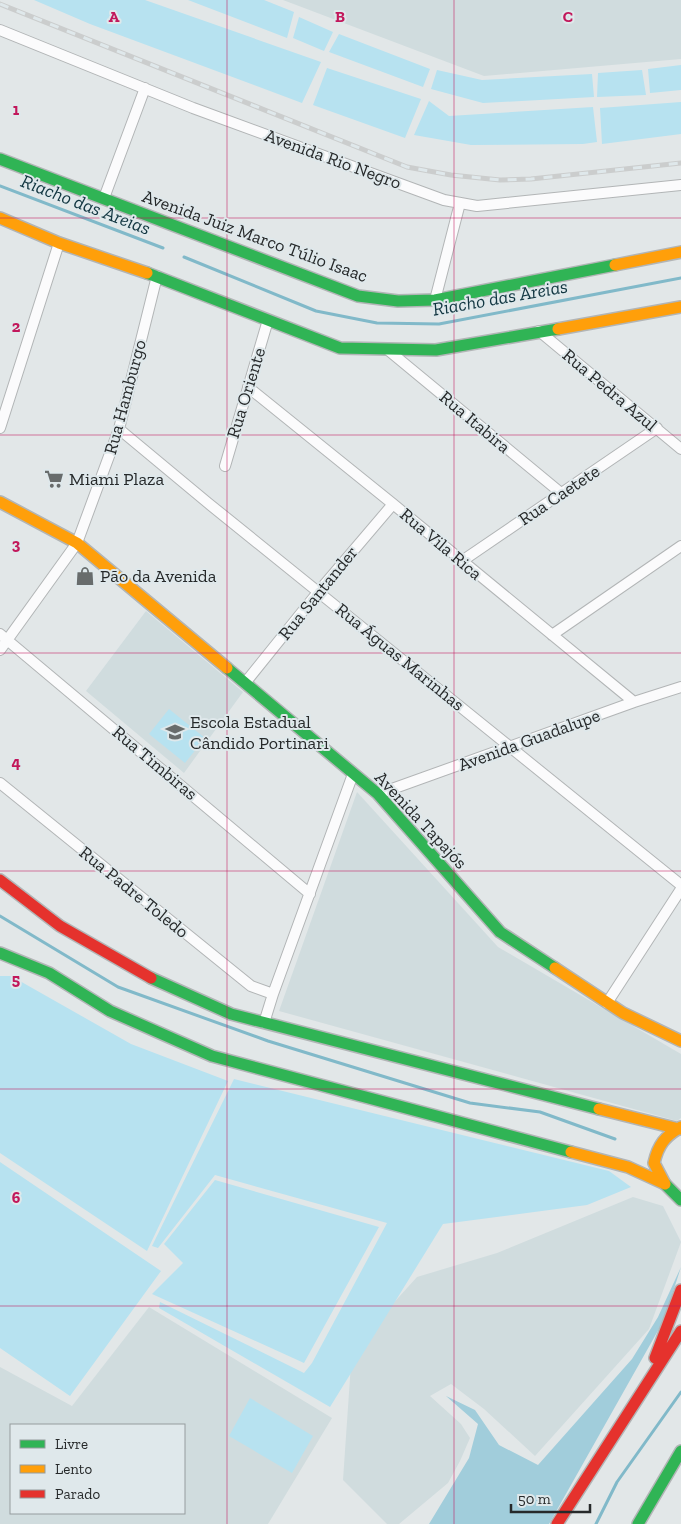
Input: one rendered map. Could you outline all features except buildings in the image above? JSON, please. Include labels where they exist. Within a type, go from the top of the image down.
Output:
[{"type":"main road","name":"Avenida Juiz Marco Túlio Isaac","points":[[0,159],[358,296],[398,301],[435,300],[681,252]]},
{"type":"main road","points":[[0,218],[58,243],[157,276],[340,348],[436,350],[681,307]]},
{"type":"main road","name":"Avenida Tapajós","points":[[0,502],[78,543],[378,794],[500,932],[623,1013],[681,1041]]},
{"type":"main road","points":[[2,883],[60,926],[148,977],[231,1014],[680,1128]]},
{"type":"main road","points":[[0,953],[49,973],[110,1011],[212,1056],[628,1167],[665,1184]]},
{"type":"main road","points":[[680,1128],[662,1140],[657,1148],[654,1163],[665,1184],[681,1200]]},
{"type":"main road","points":[[643,1389],[681,1290]]},
{"type":"main road","points":[[558,1523],[681,1330]]},
{"type":"main road","points":[[638,1524],[681,1451]]},
{"type":"street","name":"Avenida Rio Negro","points":[[0,30],[193,108],[444,200],[477,206],[681,185]]},
{"type":"street","points":[[104,198],[145,88]]},
{"type":"street","points":[[435,300],[460,203]]},
{"type":"street","points":[[0,428],[58,243]]},
{"type":"street","name":"Rua Hamburgo","points":[[0,650],[4,637],[78,543],[120,429],[157,276]]},
{"type":"street","name":"Rua Oriente","points":[[225,466],[268,320]]},
{"type":"street","name":"Rua Pedra Azul","points":[[539,331],[681,449]]},
{"type":"street","name":"Rua Itabira","points":[[388,350],[561,493]]},
{"type":"street","name":"Rua Vila Rica","points":[[248,387],[634,702]]},
{"type":"street","name":"Rua Caetete","points":[[462,561],[657,428]]},
{"type":"street","name":"Rua Águas Marinhas","points":[[120,429],[681,887]]},
{"type":"street","name":"Rua Santander","points":[[245,683],[319,591],[393,504]]},
{"type":"street","points":[[552,635],[681,546]]},
{"type":"street","name":"Rua Timbiras","points":[[4,637],[310,894]]},
{"type":"street","name":"Avenida Guadalupe","points":[[378,794],[634,702],[681,687]]},
{"type":"street","points":[[264,1022],[353,774]]},
{"type":"street","name":"Rua Padre Toledo","points":[[0,783],[251,986],[273,994]]},
{"type":"street","points":[[607,1002],[681,887]]},
{"type":"shaded area","points":[[34,0],[145,0],[321,62],[302,103],[90,24]]},
{"type":"shaded area","points":[[188,0],[264,0],[294,12],[287,38]]},
{"type":"shaded area","points":[[283,0],[681,0],[681,59],[484,76]]},
{"type":"shaded area","points":[[299,17],[333,32],[324,51],[293,38]]},
{"type":"shaded area","points":[[339,34],[430,69],[423,87],[329,52]]},
{"type":"shaded area","points":[[681,65],[681,90],[650,93],[648,69]]},
{"type":"shaded area","points":[[327,68],[421,99],[405,138],[313,105]]},
{"type":"shaded area","points":[[437,70],[482,80],[592,74],[594,97],[483,103],[431,89]]},
{"type":"shaded area","points":[[642,70],[646,95],[597,97],[598,73]]},
{"type":"shaded area","points":[[429,101],[449,116],[593,107],[597,142],[583,144],[471,145],[414,135]]},
{"type":"shaded area","points":[[681,102],[681,134],[602,144],[600,108]]},
{"type":"shaded area","name":"Escola Estadual Cândido Portinari","points":[[146,611],[243,692],[184,773],[86,691]]},
{"type":"shaded area","points":[[169,709],[205,738],[185,763],[149,734]]},
{"type":"shaded area","points":[[357,792],[498,947],[681,1054],[681,1118],[677,1121],[279,1011]]},
{"type":"shaded area","points":[[0,976],[11,976],[131,1044],[228,1081],[147,1251],[0,1153]]},
{"type":"shaded area","points":[[234,1079],[609,1171],[631,1187],[587,1205],[443,1224],[330,1407],[159,1308],[160,1302],[304,1373],[312,1363],[387,1223],[215,1175],[158,1248],[152,1246]]},
{"type":"shaded area","points":[[0,1162],[161,1271],[70,1396],[0,1348]]},
{"type":"shaded area","points":[[215,1180],[379,1227],[304,1363],[152,1294],[183,1263],[164,1244]]},
{"type":"shaded area","points":[[633,1197],[663,1206],[681,1242],[649,1329],[535,1456],[484,1409],[451,1384],[430,1396],[461,1424],[470,1438],[448,1483],[399,1524],[387,1524],[343,1480],[352,1349],[417,1277],[497,1253]]},
{"type":"shaded area","points":[[681,1267],[664,1320],[549,1524],[429,1524],[469,1458],[478,1424],[446,1396],[475,1410],[499,1445],[538,1465],[632,1359],[658,1317]]},
{"type":"shaded area","points":[[149,1307],[332,1418],[268,1524],[0,1524],[0,1367],[72,1406]]},
{"type":"shaded area","points":[[250,1398],[313,1436],[292,1473],[229,1436]]},
{"type":"waterway","name":"Riacho das Areias","points":[[0,186],[163,248]]},
{"type":"waterway","name":"Riacho das Areias","points":[[184,257],[316,311],[377,323],[439,324],[681,278]]},
{"type":"waterway","points":[[0,916],[118,987],[268,1041],[470,1103],[540,1112],[615,1139]]},
{"type":"waterway","name":"Riacho das Areias","points":[[596,1524],[617,1482],[681,1392]]},
{"type":"railway","points":[[0,4],[407,167],[451,175],[500,180],[531,179],[681,163]]},
{"type":"traffic: fast","points":[[0,159],[358,296],[398,301],[435,300],[615,265]]},
{"type":"traffic: fast","points":[[147,273],[340,348],[436,350],[558,329]]},
{"type":"traffic: fast","points":[[227,668],[378,794],[500,932],[555,968]]},
{"type":"traffic: fast","points":[[0,953],[49,973],[110,1011],[212,1056],[571,1152]]},
{"type":"traffic: fast","points":[[151,978],[231,1014],[599,1109]]},
{"type":"traffic: fast","points":[[665,1184],[681,1200]]},
{"type":"traffic: fast","points":[[638,1524],[681,1451]]},
{"type":"traffic: slow","points":[[0,218],[59,243],[147,273]]},
{"type":"traffic: slow","points":[[615,265],[681,252]]},
{"type":"traffic: slow","points":[[558,329],[681,307]]},
{"type":"traffic: slow","points":[[0,502],[77,543],[227,668]]},
{"type":"traffic: slow","points":[[555,968],[623,1013],[681,1041]]},
{"type":"traffic: slow","points":[[599,1109],[679,1129]]},
{"type":"traffic: slow","points":[[665,1184],[654,1163],[660,1146],[671,1134],[681,1127]]},
{"type":"traffic: slow","points":[[571,1152],[628,1167],[665,1184]]},
{"type":"traffic: jam","points":[[0,880],[60,926],[151,978]]},
{"type":"traffic: jam","points":[[655,1358],[681,1290]]},
{"type":"traffic: jam","points":[[557,1524],[681,1331]]},
{"type":"place","name":"Miami Plaza","points":[[54,479]]},
{"type":"place","name":"Pão da Avenida","points":[[85,576]]},
{"type":"place","name":"Escola Estadual Cândido Portinari","points":[[175,732]]}]
